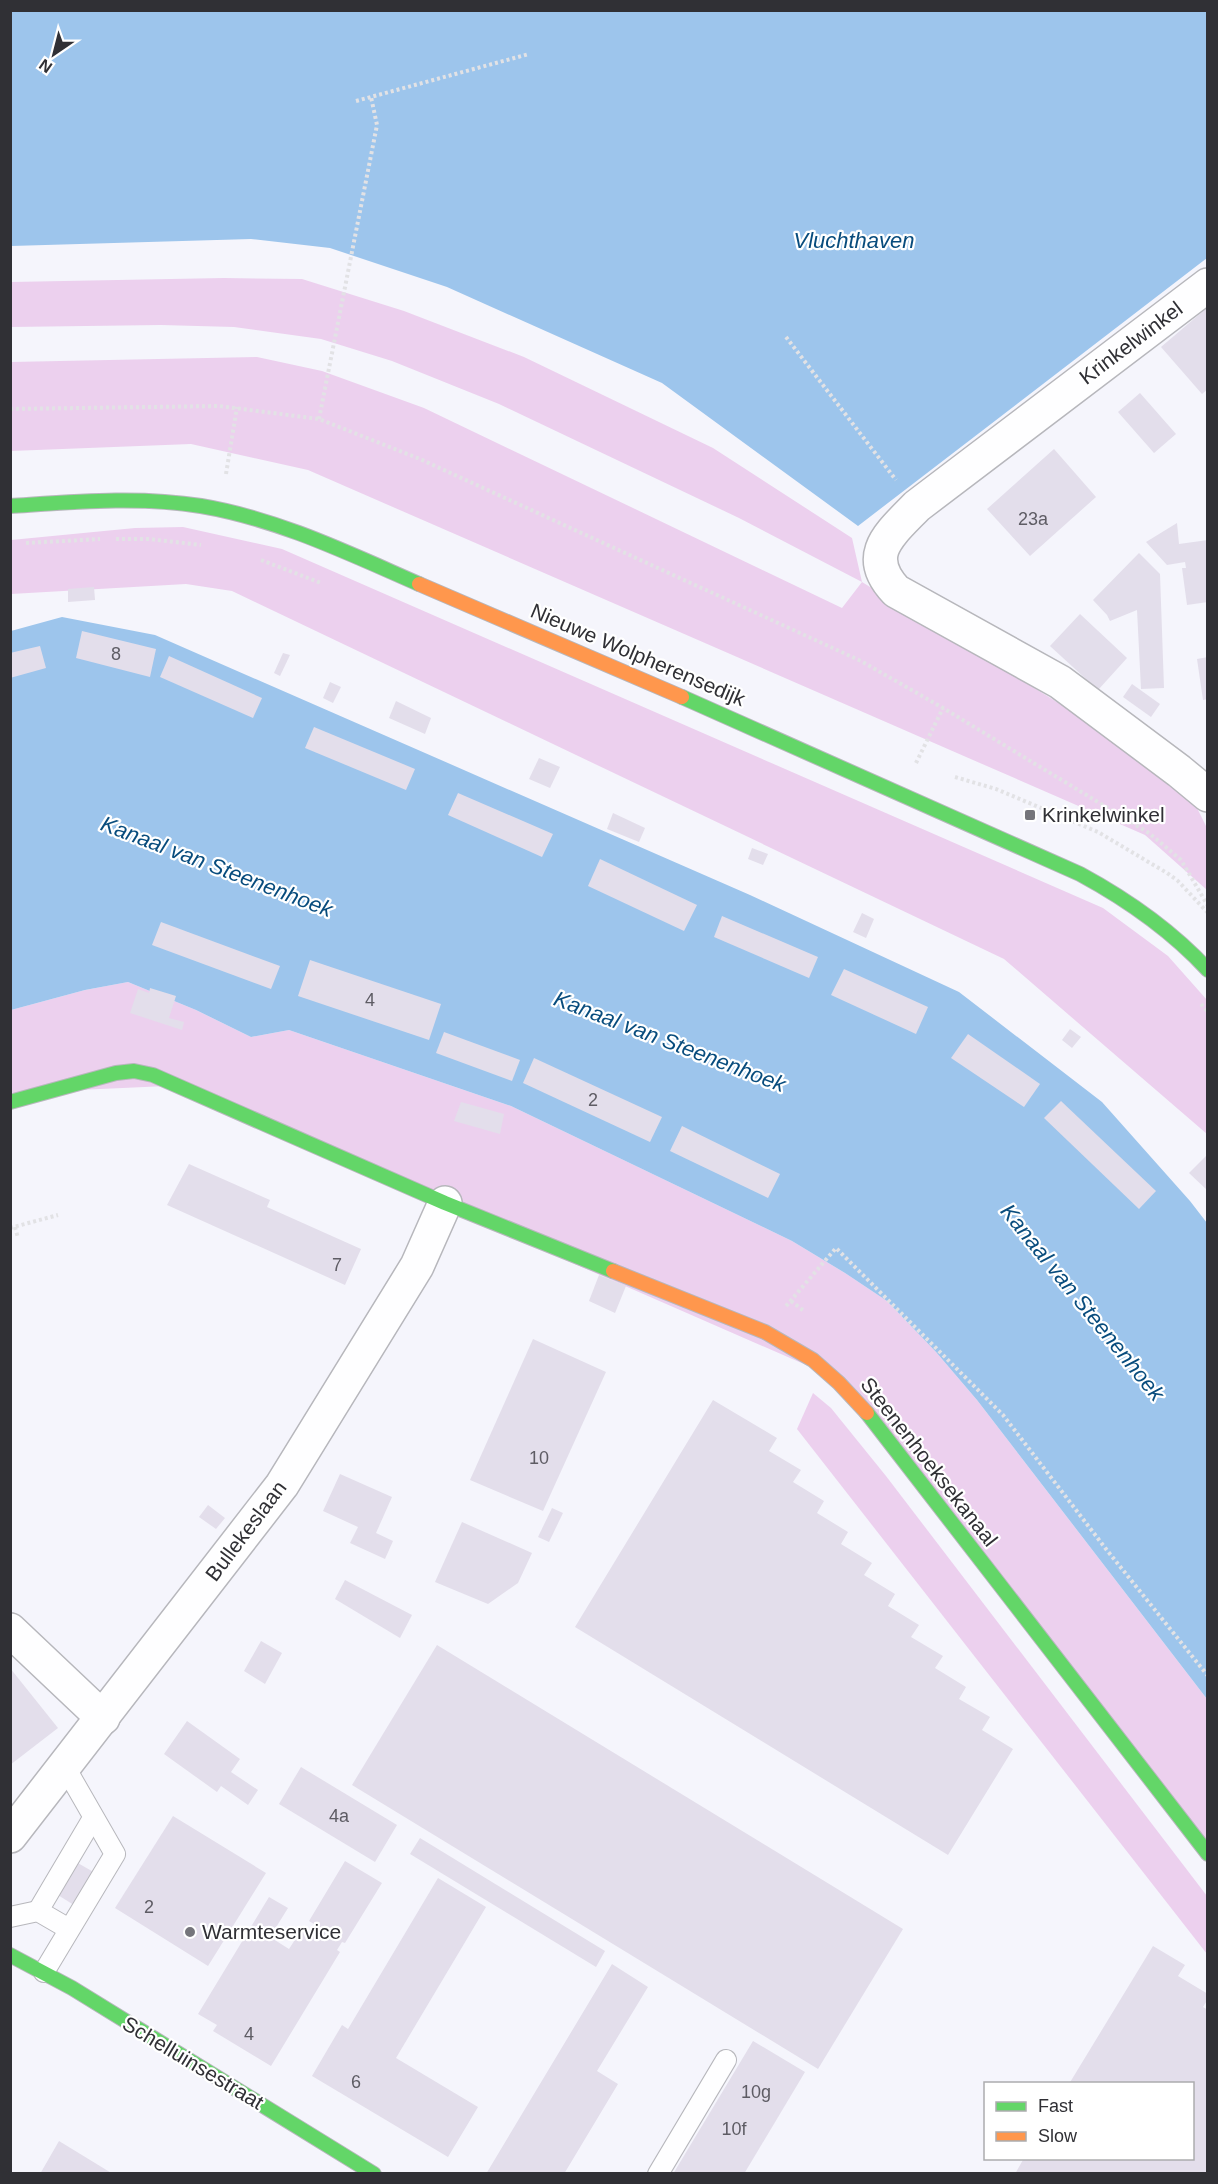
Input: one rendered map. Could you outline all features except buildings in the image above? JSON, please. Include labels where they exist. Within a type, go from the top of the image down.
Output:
[{"type":"street","name":"Krinkelwinkel","points":[[1208,285],[916,506],[889,535],[883,545],[881,571],[896,591],[1060,682],[1208,795]]},
{"type":"street","name":"Nieuwe Wolpherensedijk","points":[[10,506],[165,502],[196,505],[263,519],[299,532],[753,728],[1080,874],[1114,892],[1204,957]]},
{"type":"street","name":"Steenenhoeksekanaal","points":[[10,1102],[116,1072],[143,1072],[164,1079],[445,1203],[765,1332],[813,1360],[867,1413],[1208,1854]]},
{"type":"street","name":"Bullekeslaan","points":[[10,1836],[282,1485],[417,1266],[445,1203]]},
{"type":"street","points":[[10,1630],[103,1718]]},
{"type":"street","name":"Schelluinsestraat","points":[[10,1955],[44,1972],[375,2174]]},
{"type":"lane","points":[[44,1972],[115,1854],[65,1767]]},
{"type":"lane","points":[[38,1911],[93,1818]]},
{"type":"lane","points":[[10,1917],[38,1911],[69,1929]]},
{"type":"lane","points":[[658,2174],[726,2060]]},
{"type":"path","points":[[356,101],[529,54]]},
{"type":"path","points":[[319,419],[377,125],[372,97]]},
{"type":"path","points":[[786,337],[916,506]]},
{"type":"path","points":[[226,475],[237,407]]},
{"type":"path","points":[[10,409],[237,407],[319,419],[420,459],[861,661],[943,708],[1168,847],[1181,860],[1208,906]]},
{"type":"path","points":[[21,544],[109,539],[210,546]]},
{"type":"path","points":[[254,557],[326,585]]},
{"type":"path","points":[[916,764],[943,708]]},
{"type":"path","points":[[1088,840],[1093,829]]},
{"type":"path","points":[[1194,996],[1208,1012]]},
{"type":"path","points":[[18,1238],[13,1228],[58,1215]]},
{"type":"path","points":[[791,1301],[837,1248],[1003,1414],[1106,1549],[1208,1676]]},
{"type":"shaded area","points":[[224,278],[302,279],[404,311],[524,357],[713,448],[852,538],[862,582],[739,518],[499,404],[392,361],[321,339],[234,327],[161,325],[11,327],[11,282]]},
{"type":"shaded area","points":[[257,357],[322,371],[424,408],[842,608],[862,582],[1151,760],[1194,802],[1207,828],[1207,890],[1145,835],[308,470],[191,444],[11,451],[11,362]]},
{"type":"shaded area","points":[[183,527],[282,549],[1103,908],[1168,956],[1207,1000],[1207,1134],[1004,959],[232,591],[186,584],[11,594],[11,540],[135,528]]},
{"type":"shaded area","points":[[128,982],[196,1010],[251,1037],[289,1030],[511,1106],[792,1241],[887,1301],[936,1352],[977,1400],[1207,1699],[1207,1850],[845,1382],[167,1086],[11,1093],[11,1010],[85,990]]},
{"type":"shaded area","points":[[813,1393],[831,1408],[886,1476],[1207,1896],[1207,1954],[797,1429]]},
{"type":"water","name":"Vluchthaven","points":[[10,11],[1207,11],[1207,258],[858,526],[662,383],[447,287],[330,248],[251,239],[11,246]]},
{"type":"water","name":"Kanaal van Steenenhoek","points":[[62,617],[155,635],[750,895],[959,992],[1102,1102],[1207,1223],[1207,1699],[977,1400],[936,1352],[887,1301],[792,1241],[511,1106],[289,1030],[251,1037],[196,1010],[128,982],[85,990],[11,1010],[11,631]]},
{"type":"traffic: fast","points":[[10,506],[129,501],[201,506],[258,519],[285,528],[419,584]]},
{"type":"traffic: fast","points":[[682,697],[1080,874],[1115,894],[1148,917],[1194,955],[1208,970]]},
{"type":"traffic: fast","points":[[10,1102],[116,1073],[134,1071],[153,1075],[445,1203],[613,1271]]},
{"type":"traffic: fast","points":[[867,1413],[1208,1854]]},
{"type":"traffic: fast","points":[[10,1955],[72,1988],[374,2174]]},
{"type":"traffic: slow","points":[[419,584],[682,697]]},
{"type":"traffic: slow","points":[[613,1271],[765,1332],[813,1360],[867,1413]]},
{"type":"place","name":"Krinkelwinkel","points":[[1030,815]]},
{"type":"place","name":"Warmteservice","points":[[190,1932]]}]
